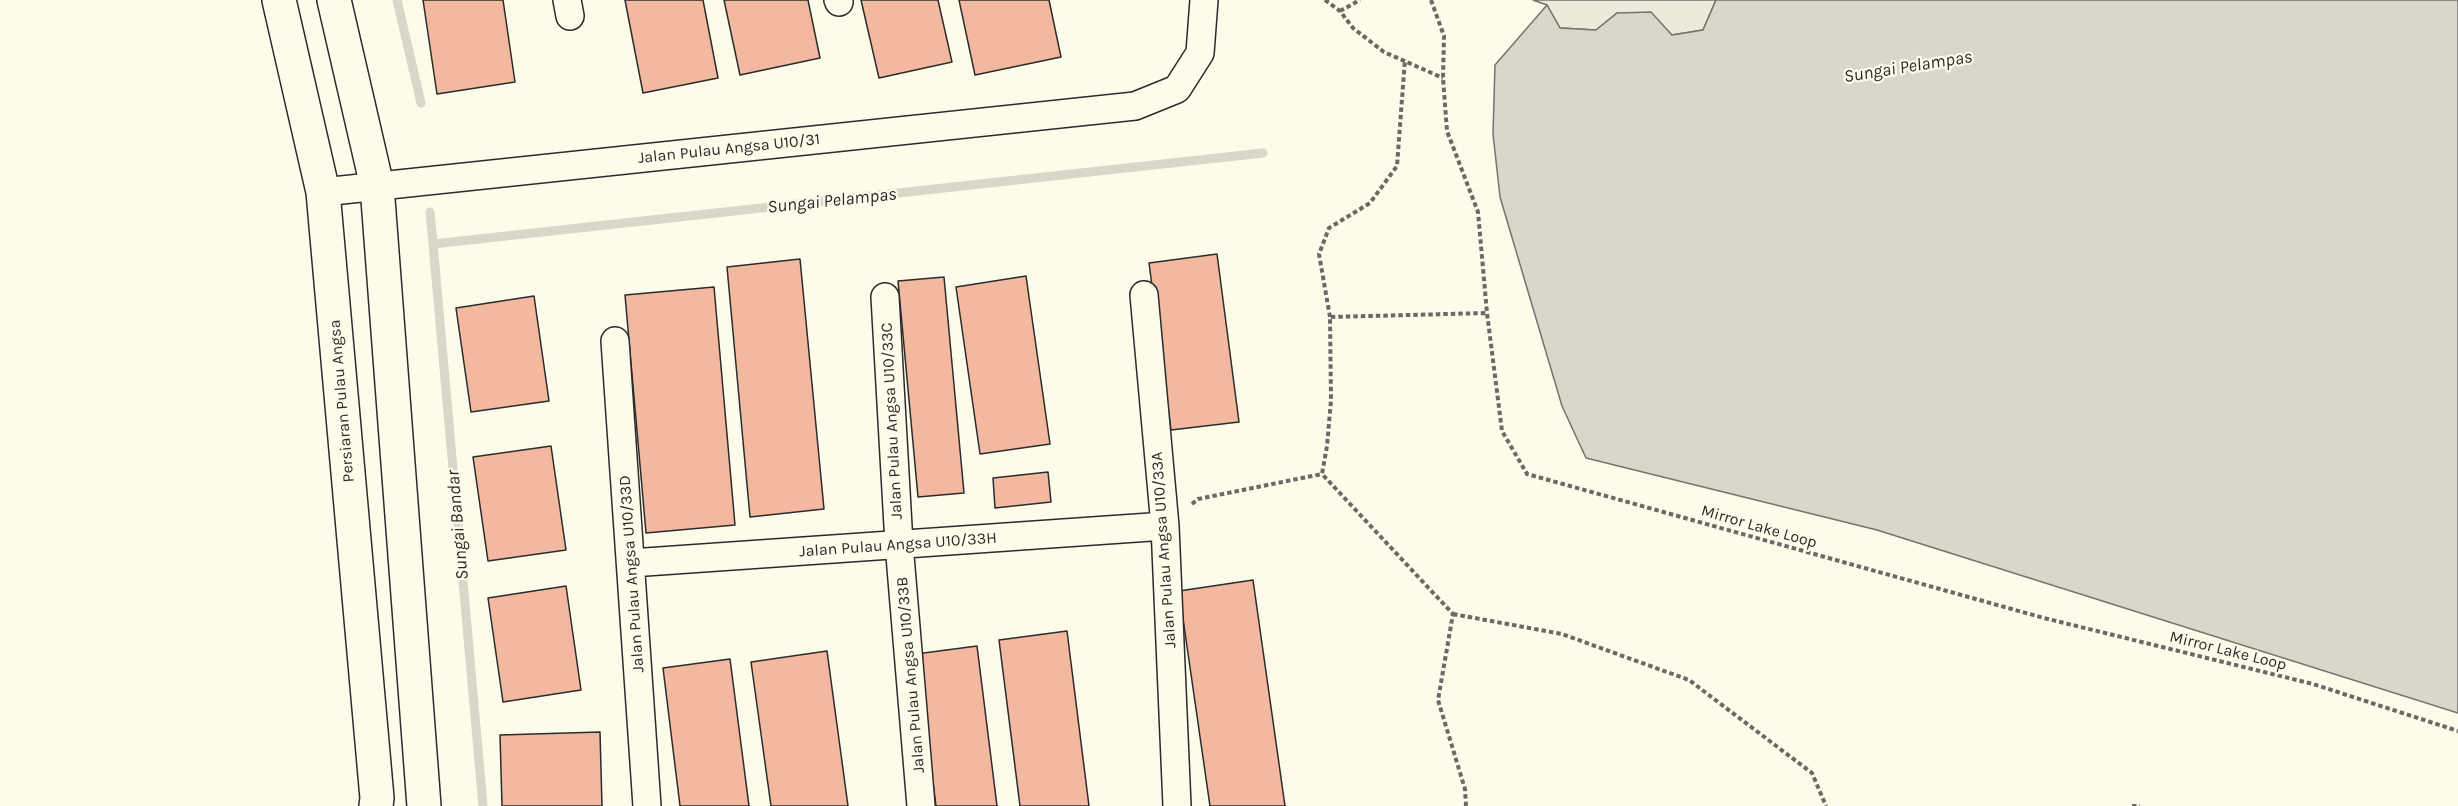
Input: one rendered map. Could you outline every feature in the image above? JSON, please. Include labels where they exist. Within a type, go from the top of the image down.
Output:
[{"type":"street","name":"Persiaran Pulau Angsa","points":[[279,0],[323,192],[376,806]]},
{"type":"street","points":[[334,0],[377,186],[424,806]]},
{"type":"street","name":"Jalan Pulau Angsa U10/31","points":[[323,192],[1135,106],[1177,89],[1200,53],[1204,0]]},
{"type":"street","name":"Jalan Pulau Angsa U10/33A","points":[[1144,295],[1165,526],[1177,806]]},
{"type":"street","name":"Jalan Pulau Angsa U10/33C","points":[[885,297],[899,544]]},
{"type":"street","name":"Jalan Pulau Angsa U10/33D","points":[[615,342],[647,806]]},
{"type":"street","name":"Jalan Pulau Angsa U10/33H","points":[[631,563],[1165,526]]},
{"type":"street","name":"Jalan Pulau Angsa U10/33B","points":[[899,544],[921,806]]},
{"type":"path","points":[[1325,0],[1340,11],[1353,28],[1376,46],[1443,78]]},
{"type":"path","points":[[1340,11],[1360,0]]},
{"type":"path","name":"Mirror Lake Loop","points":[[1431,0],[1444,36],[1443,78],[1447,131],[1478,212],[1487,314],[1502,431],[1527,474],[2044,618],[2313,684],[2458,731]]},
{"type":"path","points":[[1322,474],[1328,446],[1331,400],[1330,317],[1319,254],[1329,228],[1370,202],[1397,166],[1405,59]]},
{"type":"path","points":[[1330,317],[1487,314]]},
{"type":"path","points":[[1165,526],[1198,499],[1322,474]]},
{"type":"path","points":[[1322,474],[1453,614],[1562,634],[1689,680],[1812,773],[1826,806]]},
{"type":"path","points":[[1453,614],[1438,700],[1466,789],[1466,806]]},
{"type":"path","points":[[2132,806],[2140,806]]},
{"type":"shaded area","points":[[1533,0],[1716,0],[1703,30],[1672,35],[1617,13],[1596,30],[1560,28],[1547,5]]},
{"type":"water","points":[[1716,0],[2458,0],[2458,713],[1877,530],[1586,458],[1562,406],[1500,197],[1493,134],[1495,65],[1547,5],[1560,28],[1596,30],[1617,13],[1651,12],[1672,35],[1703,30]]},
{"type":"building","points":[[423,0],[503,0],[515,82],[437,94]]},
{"type":"building","points":[[625,0],[703,0],[718,78],[643,93]]},
{"type":"building","points":[[724,0],[808,0],[820,58],[740,75]]},
{"type":"building","points":[[861,0],[938,0],[952,62],[879,78]]},
{"type":"building","points":[[959,0],[1049,0],[1061,57],[975,75]]},
{"type":"building","points":[[1217,254],[1239,422],[1171,430],[1149,263]]},
{"type":"building","points":[[800,259],[824,509],[750,517],[727,267]]},
{"type":"building","points":[[1026,276],[1050,444],[980,454],[956,287]]},
{"type":"building","points":[[944,277],[964,493],[918,497],[898,281]]},
{"type":"building","points":[[714,287],[735,525],[646,533],[625,295]]},
{"type":"building","points":[[534,296],[549,401],[471,412],[456,308]]},
{"type":"building","points":[[551,446],[566,550],[488,561],[473,457]]},
{"type":"building","points":[[1048,472],[1051,502],[995,508],[993,478]]},
{"type":"building","points":[[1253,580],[1285,806],[1210,806],[1179,591]]},
{"type":"building","points":[[566,586],[581,690],[503,702],[488,598]]},
{"type":"building","points":[[1067,631],[1089,806],[1020,806],[999,640]]},
{"type":"building","points":[[977,646],[997,806],[936,806],[916,654]]},
{"type":"building","points":[[827,651],[848,806],[771,806],[751,662]]},
{"type":"building","points":[[730,659],[749,806],[680,806],[663,668]]},
{"type":"building","points":[[600,732],[602,806],[502,806],[500,735]]},
{"type":"waterway","name":"Sungai Pelampas","points":[[397,0],[421,103]]},
{"type":"waterway","name":"Sungai Pelampas","points":[[430,212],[433,244],[1263,153]]},
{"type":"waterway","name":"Sungai Bandar","points":[[433,244],[483,806]]}]
